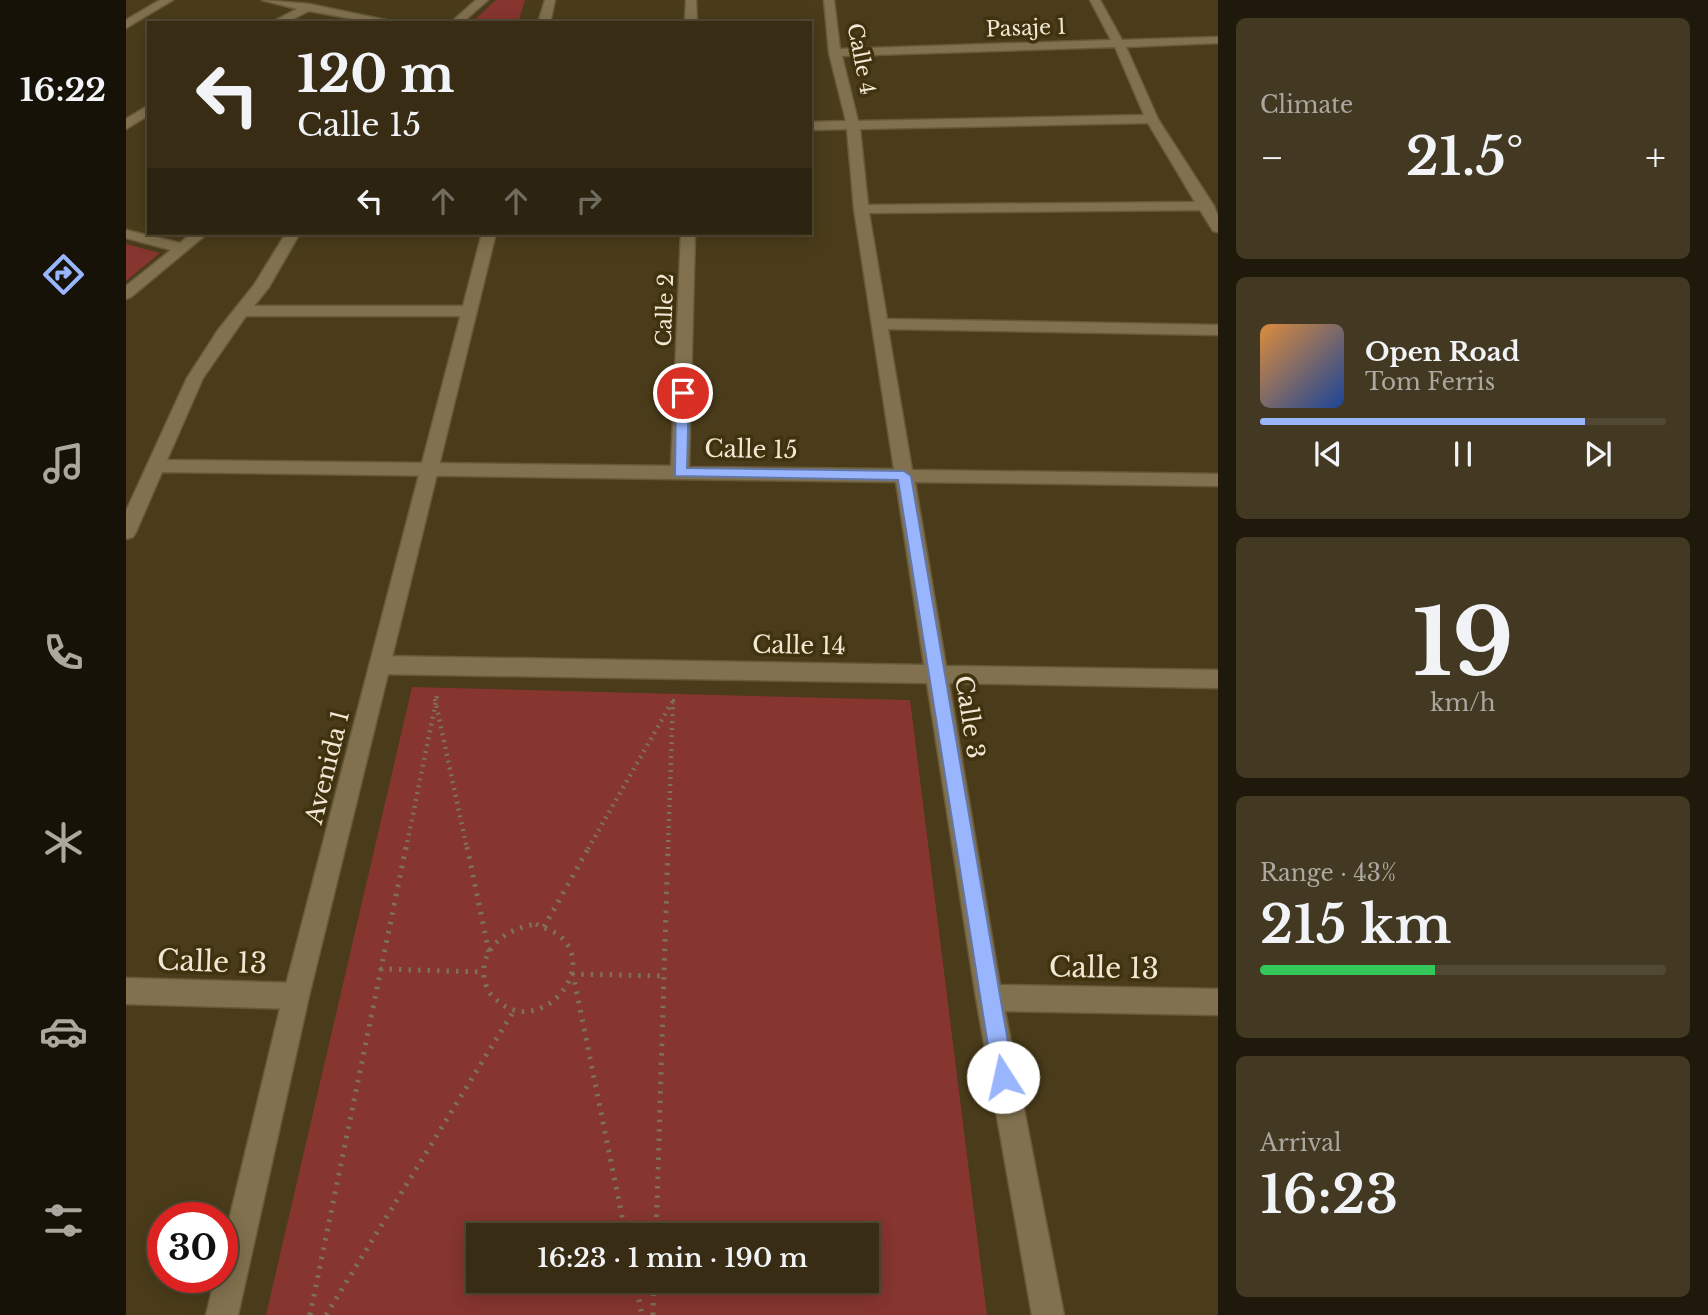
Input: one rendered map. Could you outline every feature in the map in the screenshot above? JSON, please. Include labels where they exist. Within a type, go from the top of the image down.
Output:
[{"type":"street","points":[[126,25],[168,0]]},
{"type":"street","points":[[267,0],[385,21]]},
{"type":"street","points":[[279,21],[327,0]]},
{"type":"street","points":[[457,21],[483,0]]},
{"type":"street","points":[[545,21],[550,0]]},
{"type":"street","points":[[691,0],[691,21]]},
{"type":"street","name":"Calle 4","points":[[829,0],[835,53],[853,125]]},
{"type":"street","points":[[1095,0],[1119,44],[1153,118],[1218,228]]},
{"type":"street","name":"Pasaje 1","points":[[835,53],[1218,40]]},
{"type":"street","points":[[126,125],[147,110]]},
{"type":"street","points":[[812,126],[1153,118]]},
{"type":"street","name":"Calle 3","points":[[853,125],[861,209],[989,998],[1048,1315]]},
{"type":"street","points":[[861,209],[1207,206]]},
{"type":"street","points":[[126,234],[182,248]]},
{"type":"street","points":[[126,294],[198,235]]},
{"type":"street","points":[[126,532],[195,378],[224,333],[261,287],[291,235]]},
{"type":"street","name":"Avenida 1","points":[[222,1315],[296,996],[488,235]]},
{"type":"street","name":"Calle 2","points":[[680,473],[688,235]]},
{"type":"street","points":[[243,311],[469,311]]},
{"type":"street","points":[[880,324],[1218,330]]},
{"type":"street","name":"Calle 15","points":[[157,466],[1218,480]]},
{"type":"street","name":"Calle 14","points":[[380,665],[1218,679]]},
{"type":"street","name":"Calle 13","points":[[126,991],[296,996]]},
{"type":"street","name":"Calle 13","points":[[989,998],[1218,1002]]},
{"type":"path","points":[[656,1223],[675,670]]},
{"type":"path","points":[[435,696],[449,697]]},
{"type":"path","points":[[435,696],[489,951]]},
{"type":"path","points":[[310,1315],[435,696]]},
{"type":"path","points":[[659,701],[673,701]]},
{"type":"path","points":[[544,927],[673,701]]},
{"type":"path","points":[[573,974],[557,1001],[528,1013],[513,1012],[500,1005],[489,994],[484,972],[489,951],[497,939],[509,930],[522,926],[544,927],[561,935],[569,946],[623,1223]]},
{"type":"path","points":[[380,969],[484,972]]},
{"type":"path","points":[[573,974],[664,976]]},
{"type":"path","points":[[326,1315],[513,1012]]},
{"type":"path","points":[[637,1293],[642,1315]]},
{"type":"path","points":[[653,1315],[654,1293]]},
{"type":"shaded area","points":[[496,0],[525,0],[519,21],[473,21]]},
{"type":"shaded area","points":[[126,244],[160,253],[126,281]]},
{"type":"shaded area","points":[[412,687],[910,700],[987,1315],[266,1315]]},
{"type":"route","points":[[683,393],[680,473],[904,476],[1003,1077]]}]
